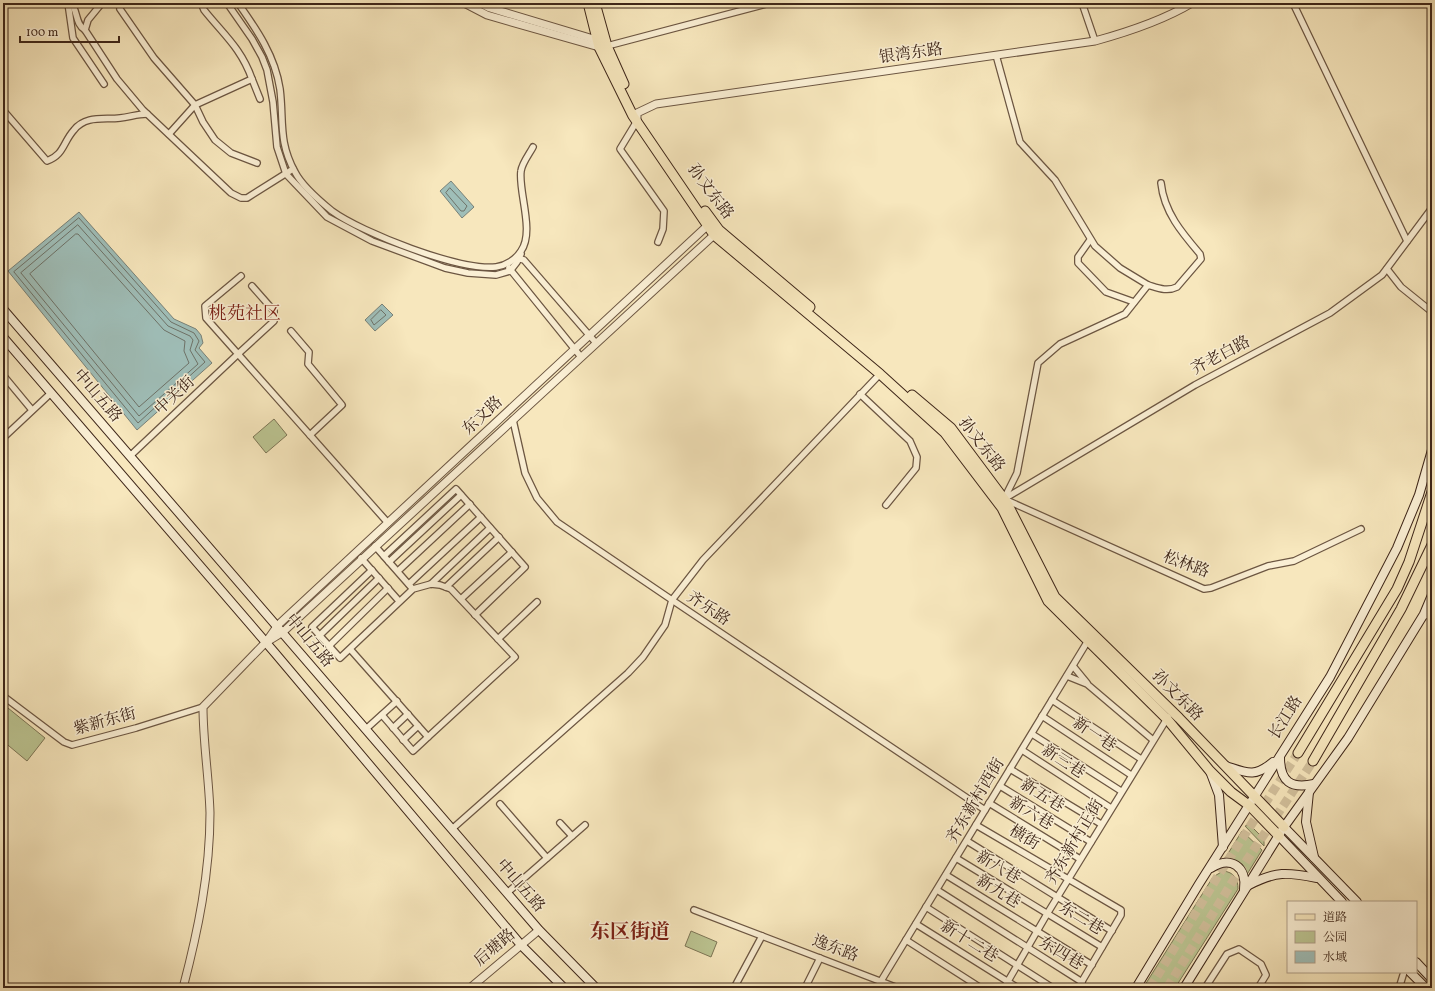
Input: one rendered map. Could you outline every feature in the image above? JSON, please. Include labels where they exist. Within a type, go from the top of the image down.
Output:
[{"type":"main road","name":"孙文东路","points":[[588,3],[601,44],[637,117],[714,235],[880,374],[945,433],[1001,501],[1048,601],[1087,642],[1166,719],[1210,771],[1231,792],[1250,806],[1317,878],[1341,901]]},
{"type":"main road","name":"孙文东路","points":[[595,3],[601,44]]},
{"type":"main road","name":"孙文东路","points":[[637,117],[719,230],[951,428],[1001,501],[1055,597],[1172,711],[1356,901]]},
{"type":"main road","name":"中山五路","points":[[3,309],[280,628],[539,930],[596,988]]},
{"type":"main road","name":"中山五路","points":[[3,337],[266,642],[521,945],[564,988]]},
{"type":"main road","name":"长江路","points":[[1136,988],[1330,677],[1375,594],[1397,548],[1419,495],[1432,450]]},
{"type":"main road","name":"长江路","points":[[1298,753],[1397,589],[1409,562],[1432,492]]},
{"type":"main road","points":[[1313,761],[1401,609],[1432,545]]},
{"type":"main road","points":[[1184,988],[1284,827],[1348,738],[1428,615],[1432,595]]},
{"type":"main road","points":[[1226,766],[1254,774],[1266,768],[1280,756]]},
{"type":"main road","points":[[1280,756],[1280,770],[1285,779],[1301,787],[1314,784]]},
{"type":"main road","points":[[1210,771],[1219,795],[1223,847]]},
{"type":"main road","points":[[1309,792],[1306,822],[1314,858]]},
{"type":"main road","points":[[1208,871],[1218,864],[1232,862],[1238,867],[1245,879],[1243,894]]},
{"type":"main road","points":[[1248,886],[1264,878],[1277,874],[1317,878]]},
{"type":"main road","points":[[1417,963],[1432,979]]},
{"type":"main road","points":[[1411,973],[1426,988]]},
{"type":"street","points":[[69,3],[74,6],[80,27],[85,30],[117,79],[147,114],[231,193],[240,198],[247,198],[293,169]]},
{"type":"street","points":[[69,3],[73,38],[104,84]]},
{"type":"street","points":[[85,30],[88,20],[102,3]]},
{"type":"street","points":[[201,3],[204,10],[234,44],[245,60],[260,99]]},
{"type":"street","points":[[227,3],[252,39],[267,70],[273,102],[277,147],[286,174],[327,217],[372,242],[445,268],[468,273],[496,275],[510,271],[523,250],[527,228],[521,170],[534,147]]},
{"type":"street","points":[[238,3],[259,32],[270,52],[276,70],[280,89],[283,141],[293,169],[324,205],[333,212],[371,233],[434,256],[468,265],[496,267],[520,257]]},
{"type":"street","points":[[464,3],[487,15],[601,44],[770,3]]},
{"type":"street","points":[[480,3],[601,44]]},
{"type":"street","points":[[1082,3],[1094,41]]},
{"type":"street","name":"银湾东路","points":[[637,117],[656,104],[1094,41],[1128,32],[1170,15],[1192,3]]},
{"type":"street","points":[[1293,3],[1407,241]]},
{"type":"street","points":[[120,8],[154,58],[195,105],[203,122],[215,140],[231,153],[257,163]]},
{"type":"street","points":[[996,55],[1020,142],[1055,180],[1090,240],[1120,268],[1148,285],[1162,289],[1172,289],[1177,286],[1201,257],[1179,229],[1170,212],[1163,194],[1161,183]]},
{"type":"street","points":[[168,134],[195,105],[252,79]]},
{"type":"street","points":[[3,110],[47,161],[56,158],[75,128],[86,121],[147,114]]},
{"type":"street","points":[[637,117],[620,149],[664,210],[662,229],[658,242]]},
{"type":"street","name":"齐老白路","points":[[1001,501],[1194,385],[1330,313],[1382,275],[1432,208]]},
{"type":"street","name":"东文路","points":[[280,628],[388,523],[707,226]]},
{"type":"street","name":"东文路","points":[[280,628],[375,546],[714,235]]},
{"type":"street","points":[[1090,240],[1078,257],[1078,263],[1106,292],[1134,302]]},
{"type":"street","points":[[523,250],[511,261],[510,271],[581,357]]},
{"type":"street","points":[[520,257],[596,343]]},
{"type":"street","points":[[1386,269],[1401,287],[1432,312]]},
{"type":"street","points":[[241,276],[205,306],[206,318],[388,523]]},
{"type":"street","points":[[1001,501],[1018,473],[1038,364],[1060,344],[1125,314],[1148,285]]},
{"type":"street","name":"中关街","points":[[130,456],[274,321],[274,311],[252,286]]},
{"type":"street","points":[[291,331],[309,352],[308,364],[342,405],[310,435]]},
{"type":"street","name":"齐乐路","points":[[880,374],[703,560],[672,600],[985,810]]},
{"type":"street","points":[[3,375],[32,410]]},
{"type":"street","points":[[4,435],[51,393]]},
{"type":"street","points":[[860,394],[910,441],[914,447],[917,457],[916,468],[886,505]]},
{"type":"street","points":[[452,828],[628,673],[643,656],[665,625],[672,600],[557,522],[537,498],[525,473],[512,420]]},
{"type":"street","points":[[384,556],[456,489],[525,568],[475,615]]},
{"type":"street","points":[[389,562],[461,495]]},
{"type":"street","name":"松林路","points":[[1001,501],[1204,589],[1211,588],[1268,566],[1294,561],[1361,529]]},
{"type":"street","points":[[398,571],[470,504]]},
{"type":"street","points":[[372,570],[312,627],[340,658],[400,601],[411,586],[481,517]]},
{"type":"street","points":[[430,584],[490,528]]},
{"type":"street","points":[[446,586],[499,537]]},
{"type":"street","points":[[375,546],[411,586]]},
{"type":"street","points":[[461,599],[512,552]]},
{"type":"street","points":[[361,558],[400,601]]},
{"type":"street","points":[[320,636],[379,578]]},
{"type":"street","points":[[382,715],[413,751],[515,657],[461,599],[446,586],[430,584],[411,586]]},
{"type":"street","points":[[329,646],[388,588]]},
{"type":"street","points":[[498,639],[537,602]]},
{"type":"street","points":[[183,988],[208,865],[210,813],[208,767],[203,728],[203,707],[280,628]]},
{"type":"street","name":"齐东新村西街","points":[[881,981],[1092,633]]},
{"type":"street","points":[[350,649],[428,737]]},
{"type":"street","points":[[1073,666],[1087,684],[1153,740]]},
{"type":"street","points":[[1067,676],[1087,684]]},
{"type":"street","name":"紫新东街","points":[[3,696],[64,742],[72,745],[136,728],[203,707]]},
{"type":"street","points":[[1052,700],[1141,759]]},
{"type":"street","points":[[366,729],[397,701]]},
{"type":"street","name":"齐东新村正街","points":[[1004,988],[1121,791],[1172,711]]},
{"type":"street","points":[[393,728],[408,714]]},
{"type":"street","name":"新一巷","points":[[1042,716],[1131,775]]},
{"type":"street","points":[[403,740],[418,726]]},
{"type":"street","points":[[1032,734],[1121,791]]},
{"type":"street","name":"新三巷","points":[[1022,750],[1111,808]]},
{"type":"street","points":[[1010,769],[1101,824]]},
{"type":"street","name":"新五巷","points":[[1000,786],[1091,842]]},
{"type":"street","name":"新六巷","points":[[989,803],[1080,859]]},
{"type":"street","points":[[500,804],[547,858]]},
{"type":"street","points":[[560,823],[572,836]]},
{"type":"street","name":"横街","points":[[976,824],[1120,910],[1122,915],[1112,931]]},
{"type":"street","points":[[507,893],[585,825]]},
{"type":"street","points":[[967,841],[1112,931],[1078,988]]},
{"type":"street","name":"新八巷","points":[[956,858],[1047,914]]},
{"type":"street","name":"新九巷","points":[[946,875],[1092,965]]},
{"type":"street","name":"东四巷","points":[[937,890],[1082,982]]},
{"type":"street","points":[[926,908],[1053,988]]},
{"type":"street","name":"逸东路","points":[[694,910],[898,988]]},
{"type":"street","name":"东二巷","points":[[1047,914],[1102,947]]},
{"type":"street","name":"新十二巷","points":[[916,924],[1018,988]]},
{"type":"street","name":"后塘路","points":[[470,988],[539,930]]},
{"type":"street","points":[[743,988],[736,986],[762,936]]},
{"type":"street","points":[[906,940],[981,988]]},
{"type":"street","points":[[1205,988],[1227,954],[1239,949],[1261,964],[1264,969],[1266,975],[1258,988]]},
{"type":"street","points":[[805,988],[820,958]]},
{"type":"street","points":[[1398,988],[1404,973]]},
{"type":"green space","points":[[274,419],[287,435],[266,453],[253,437]]},
{"type":"green space","points":[[8,708],[45,738],[27,761],[3,741],[3,715]]},
{"type":"green space","points":[[1250,825],[1264,839],[1264,846],[1245,826]]},
{"type":"green space","points":[[1242,831],[1262,850],[1246,876],[1239,863],[1224,860]]},
{"type":"green space","points":[[1223,871],[1233,874],[1237,882],[1238,889],[1175,988],[1143,988],[1213,877]]},
{"type":"green space","points":[[691,931],[717,942],[711,957],[685,946]]},
{"type":"water","points":[[451,181],[474,207],[462,218],[440,191]]},
{"type":"water","points":[[79,212],[174,319],[196,329],[201,335],[203,343],[199,348],[212,363],[137,430],[8,271]]},
{"type":"water","points":[[382,304],[393,315],[375,331],[365,320]]},
{"type":"tunnel","points":[[1150,988],[1221,871],[1298,753]]},
{"type":"tunnel","points":[[1167,988],[1233,881],[1313,761]]},
{"type":"district","name":"桃苑社区","points":[[245,314]]},
{"type":"district","name":"东区街道","points":[[630,933]]}]
